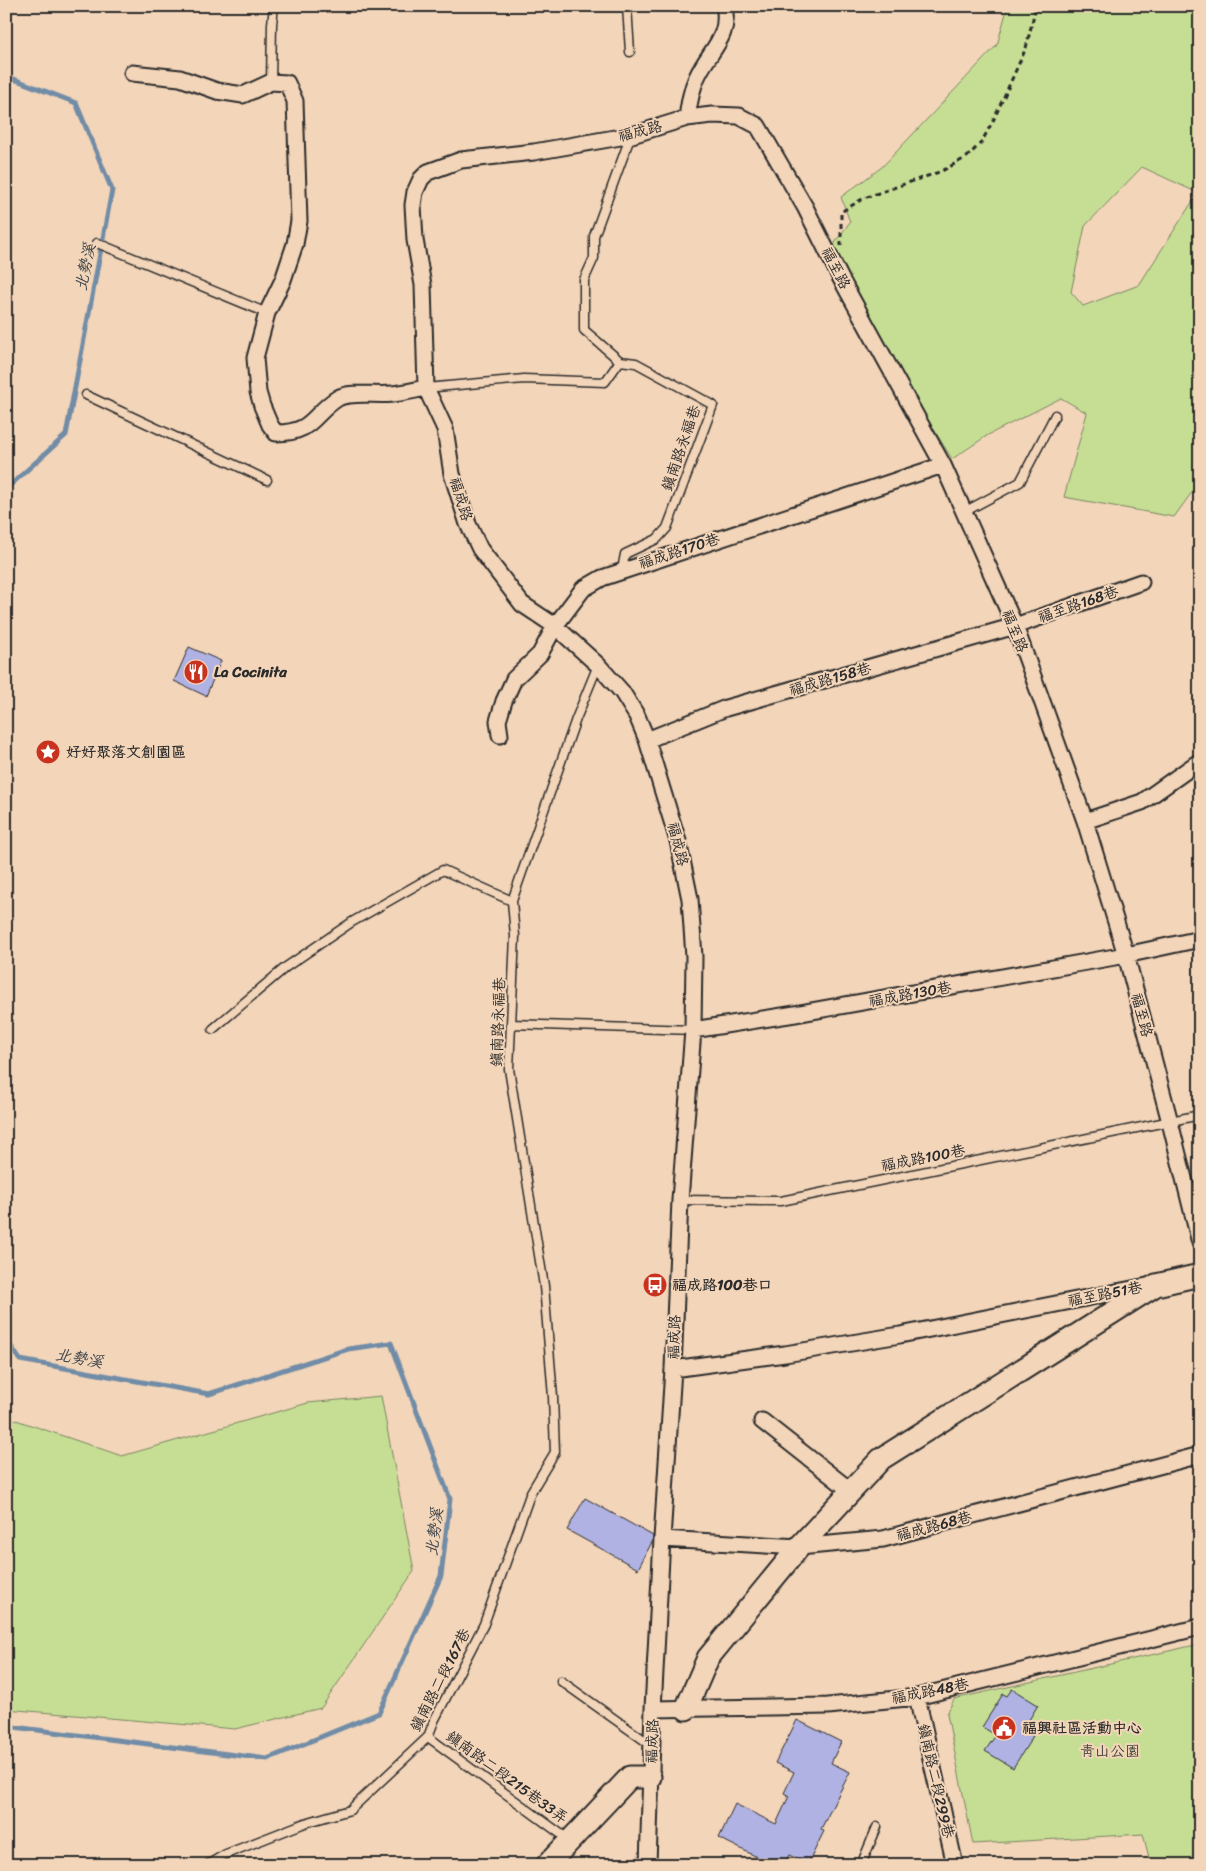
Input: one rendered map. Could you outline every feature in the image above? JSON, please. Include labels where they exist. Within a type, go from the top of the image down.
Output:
[{"type":"street","points":[[687,118],[691,92],[697,77],[724,33],[724,6]]},
{"type":"street","points":[[132,73],[180,78],[217,91],[243,95],[271,82],[287,83],[295,102],[298,221],[294,244],[283,280],[267,313],[255,358],[258,392],[270,425],[276,433],[290,433],[311,424],[339,397],[391,394],[426,388]]},
{"type":"street","name":"福至路","points":[[687,118],[712,115],[739,116],[758,126],[805,207],[841,279],[943,465],[1015,626],[1085,821],[1126,955],[1200,1242]]},
{"type":"street","name":"福成路","points":[[648,1865],[653,1709],[673,1369],[680,1200],[693,1030],[694,957],[690,899],[678,841],[647,740],[637,716],[622,692],[598,665],[555,626],[522,604],[480,549],[468,524],[452,474],[445,429],[426,388],[423,285],[413,205],[415,192],[421,179],[428,172],[461,160],[534,152],[632,135],[687,118]]},
{"type":"street","name":"福成路170巷","points":[[500,735],[498,721],[504,701],[514,679],[540,654],[555,626],[583,589],[602,578],[622,570],[943,465]]},
{"type":"street","name":"福至路168巷","points":[[1015,626],[1141,582]]},
{"type":"street","name":"福成路158巷","points":[[647,740],[726,708],[1015,626]]},
{"type":"street","points":[[1085,821],[1142,802],[1200,761]]},
{"type":"street","name":"福成路130巷","points":[[693,1030],[795,1014],[1126,955],[1200,939]]},
{"type":"street","points":[[1156,1285],[1200,1276]]},
{"type":"street","name":"福至路51巷","points":[[673,1369],[785,1354],[900,1335],[1156,1285]]},
{"type":"street","name":"福至路51巷","points":[[686,1709],[708,1658],[799,1547],[881,1459],[1156,1285]]},
{"type":"street","points":[[762,1421],[851,1491]]},
{"type":"street","name":"福成路68巷","points":[[662,1539],[799,1547],[883,1539],[1200,1455]]},
{"type":"street","name":"福成路48巷","points":[[653,1709],[828,1706],[917,1697],[1200,1627]]},
{"type":"street","name":"鎮南路二段299巷","points":[[917,1697],[955,1865]]},
{"type":"street","points":[[547,1865],[630,1777],[650,1777]]},
{"type":"lane","points":[[271,82],[274,6]]},
{"type":"lane","points":[[627,6],[630,52]]},
{"type":"lane","points":[[426,388],[524,378],[605,382],[620,361],[584,330],[584,280],[594,258],[594,236],[632,135]]},
{"type":"lane","points":[[97,243],[267,313]]},
{"type":"lane","name":"鎮南路永福巷","points":[[620,361],[636,363],[713,405],[667,528],[657,539],[625,554],[622,570]]},
{"type":"lane","points":[[86,395],[267,480]]},
{"type":"lane","points":[[964,512],[1020,482],[1055,415]]},
{"type":"lane","name":"鎮南路永福巷","points":[[555,1452],[553,1397],[544,1286],[509,1069],[515,936],[512,901],[576,719],[598,665]]},
{"type":"lane","points":[[213,1029],[286,967],[352,922],[443,870],[512,901]]},
{"type":"lane","points":[[511,1024],[693,1030]]},
{"type":"lane","name":"福成路100巷","points":[[680,1200],[781,1201],[1200,1115]]},
{"type":"lane","name":"鎮南路二段167巷","points":[[207,1865],[226,1854],[296,1827],[350,1810],[428,1737],[434,1721],[484,1624],[531,1492],[555,1452]]},
{"type":"lane","points":[[561,1681],[652,1746]]},
{"type":"lane","name":"鎮南路二段215巷33弄","points":[[428,1737],[569,1840]]},
{"type":"lane","points":[[861,1865],[877,1827]]},
{"type":"path","points":[[841,250],[841,212],[864,198],[942,171],[967,157],[981,143],[1026,48],[1036,6]]},
{"type":"green space","points":[[1008,6],[1200,6],[1200,481],[1174,517],[1064,497],[1087,413],[1061,398],[988,435],[952,459],[829,259],[836,241],[850,222],[841,197],[882,167],[997,45]],"holes":[[[1142,167],[1198,193],[1139,285],[1083,306],[1071,292],[1085,226]]]},
{"type":"green space","points":[[381,1396],[414,1571],[321,1708],[235,1729],[6,1709],[6,1412],[13,1419],[122,1456],[308,1403]]},
{"type":"green space","name":"青山公園","points":[[1200,1644],[1200,1865],[1151,1865],[1143,1834],[973,1844],[947,1714],[954,1699]]},
{"type":"building","points":[[189,647],[221,661],[206,696],[174,681]]},
{"type":"building","points":[[585,1498],[653,1536],[652,1542],[638,1569],[567,1530]]},
{"type":"building","name":"福興社區活動中心","points":[[1012,1689],[1038,1705],[1023,1730],[1033,1736],[1013,1768],[985,1751],[996,1735],[982,1727],[1003,1694],[1007,1696]]},
{"type":"building","points":[[797,1720],[841,1742],[831,1763],[850,1772],[821,1829],[824,1831],[808,1864],[789,1855],[784,1865],[773,1865],[719,1838],[735,1804],[776,1824],[789,1796],[784,1793],[794,1772],[775,1763]]},
{"type":"waterway","name":"北勢溪","points":[[6,76],[76,103],[112,190],[66,435],[6,489]]},
{"type":"waterway","name":"北勢溪","points":[[6,1339],[20,1360],[209,1394],[348,1349],[391,1343],[450,1499],[441,1576],[379,1713],[267,1759],[6,1726]]},
{"type":"place","name":"La Cocinita","points":[[196,672]]},
{"type":"place","name":"好好聚落文創園區","points":[[48,752]]},
{"type":"place","name":"福成路100巷口","points":[[655,1285]]},
{"type":"place","name":"福興社區活動中心","points":[[1004,1728]]}]
